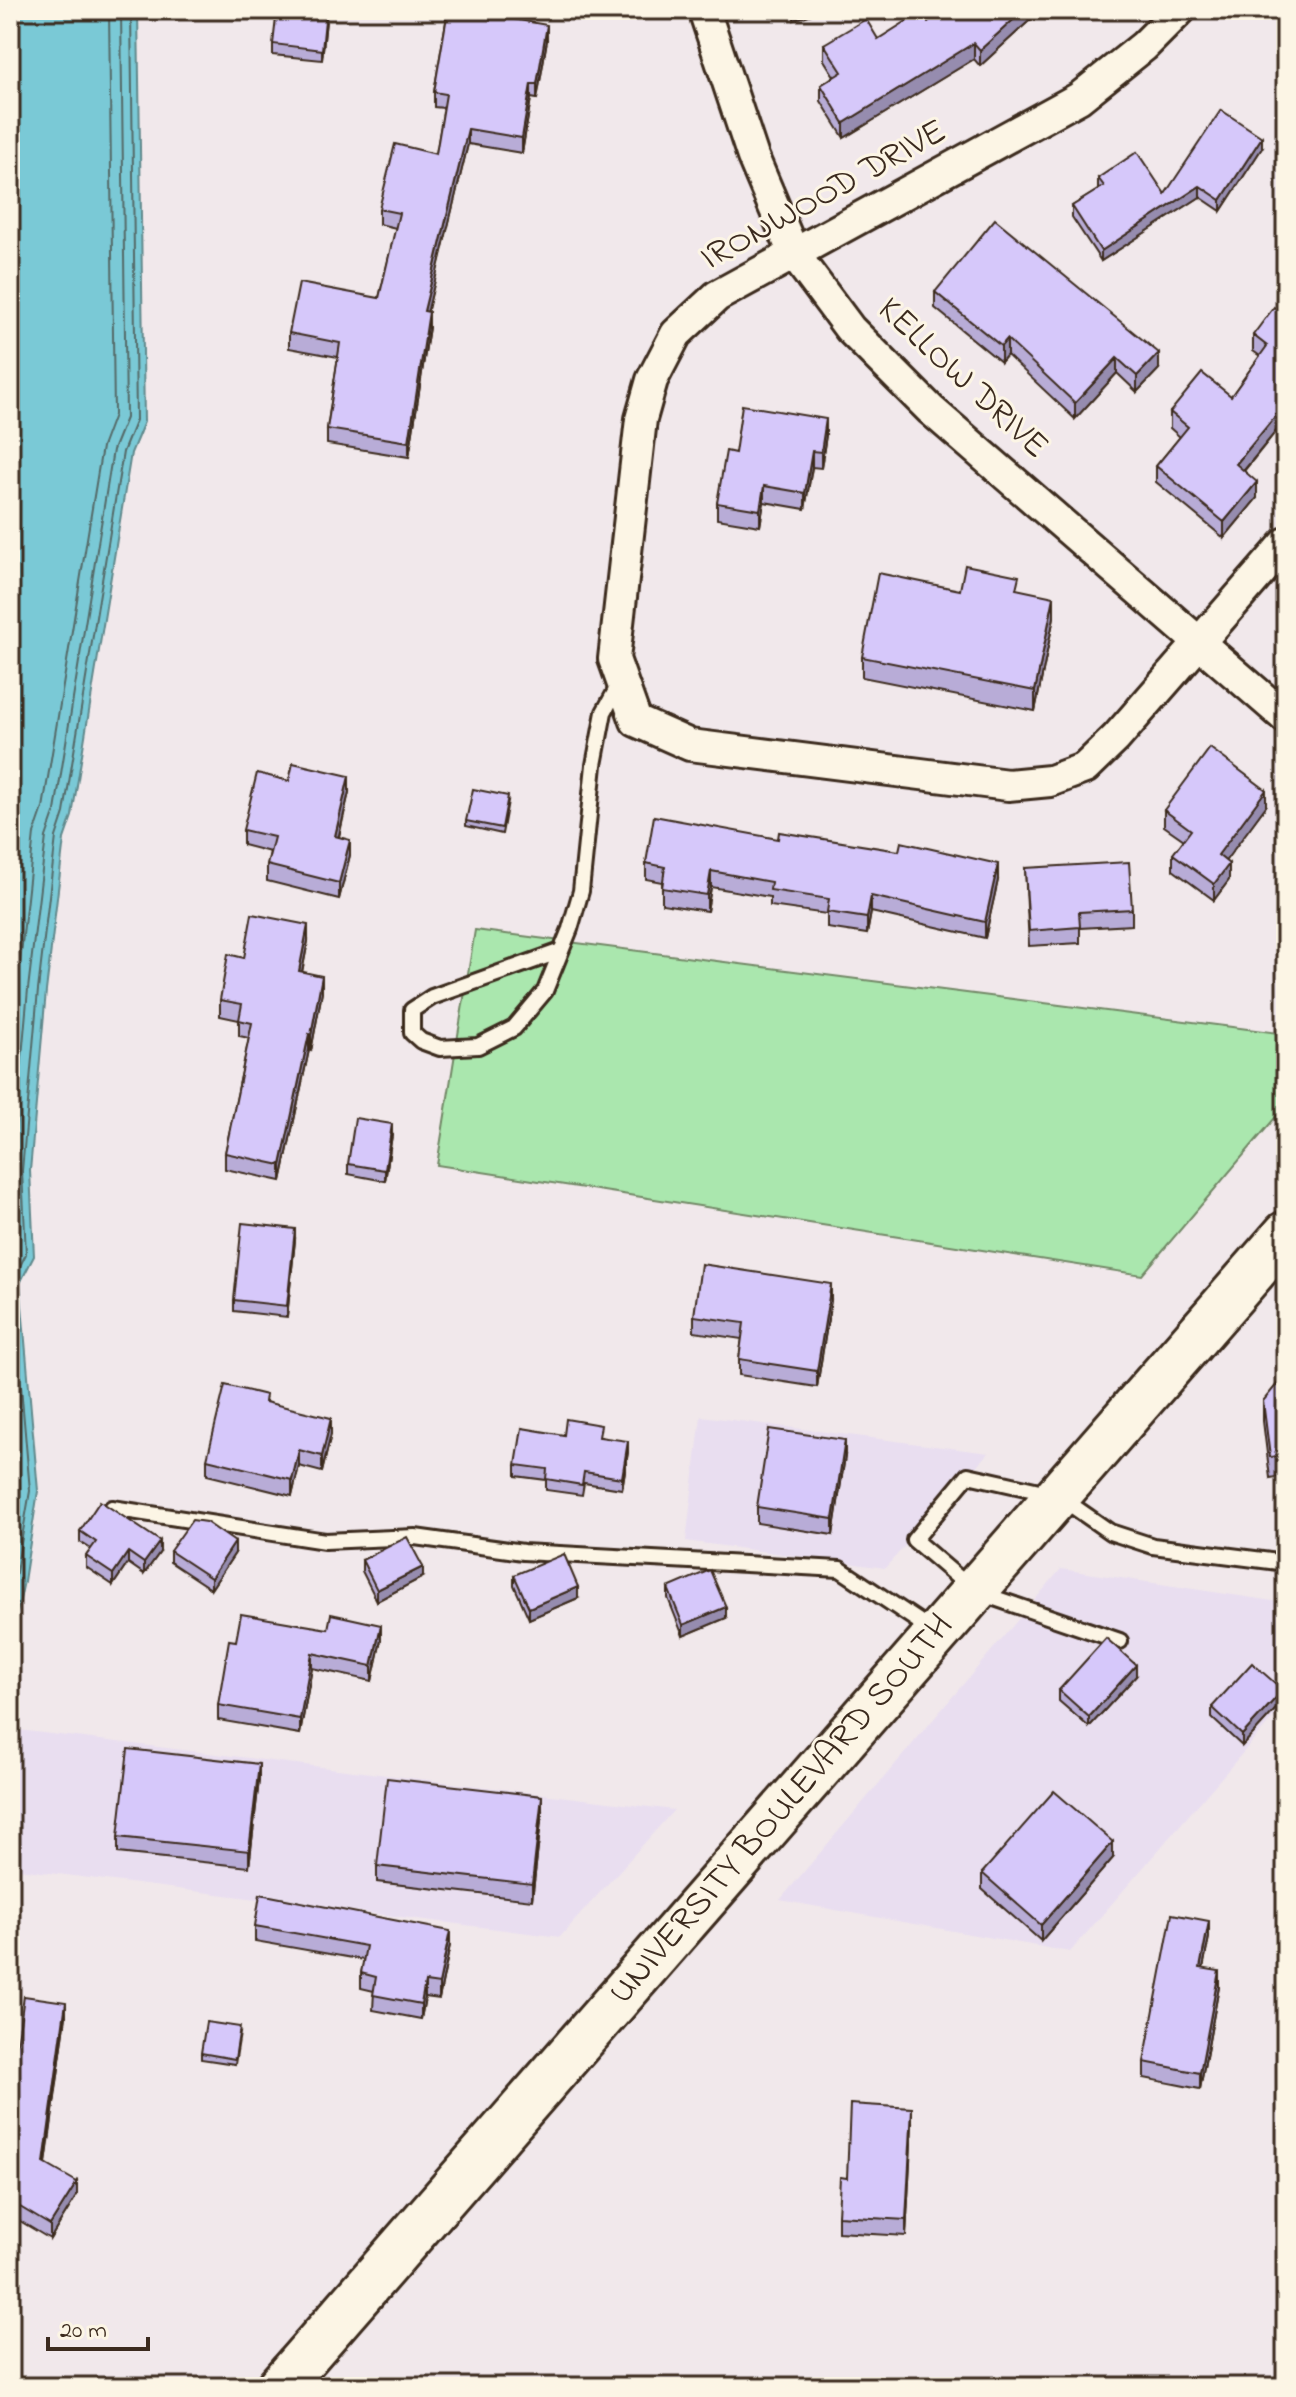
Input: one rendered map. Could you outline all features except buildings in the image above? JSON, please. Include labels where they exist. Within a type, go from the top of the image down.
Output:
[{"type":"main road","name":"UNIVERSITY BOULEVARD SOUTH","points":[[279,2387],[1286,1234]]},
{"type":"street","name":"KELLOW DRIVE","points":[[704,10],[753,157],[794,254],[850,329],[931,410],[1286,718]]},
{"type":"street","name":"IRONWOOD DRIVE","points":[[1180,10],[1144,46],[1079,98],[717,296],[676,334],[652,380],[641,419],[614,659],[636,721],[690,745],[1008,785],[1050,781],[1085,768],[1116,738],[1200,641]]},
{"type":"street","points":[[1200,641],[1286,543]]},
{"type":"lane","points":[[561,951],[432,997],[412,1010],[412,1033],[421,1041],[440,1048],[478,1046],[514,1028],[545,991],[561,951],[581,891],[594,765],[604,712],[622,679]]},
{"type":"lane","points":[[1120,1641],[974,1591],[914,1540],[968,1475],[1057,1495],[1110,1532],[1153,1546],[1286,1563]]},
{"type":"lane","points":[[112,1508],[325,1541],[415,1537],[523,1552],[840,1569],[936,1634]]},
{"type":"shaded area","points":[[701,1416],[989,1453],[885,1568],[686,1541]]},
{"type":"shaded area","points":[[1061,1569],[1286,1603],[1286,1703],[1070,1952],[780,1900]]},
{"type":"shaded area","points":[[10,1729],[674,1810],[560,1937],[10,1868]]},
{"type":"green space","points":[[475,930],[1286,1034],[1286,1105],[1142,1275],[437,1165]]},
{"type":"water","points":[[10,10],[138,10],[144,422],[131,453],[72,816],[64,839],[46,991],[30,1171],[34,1256],[20,1283],[38,1491],[10,1646]]}]
